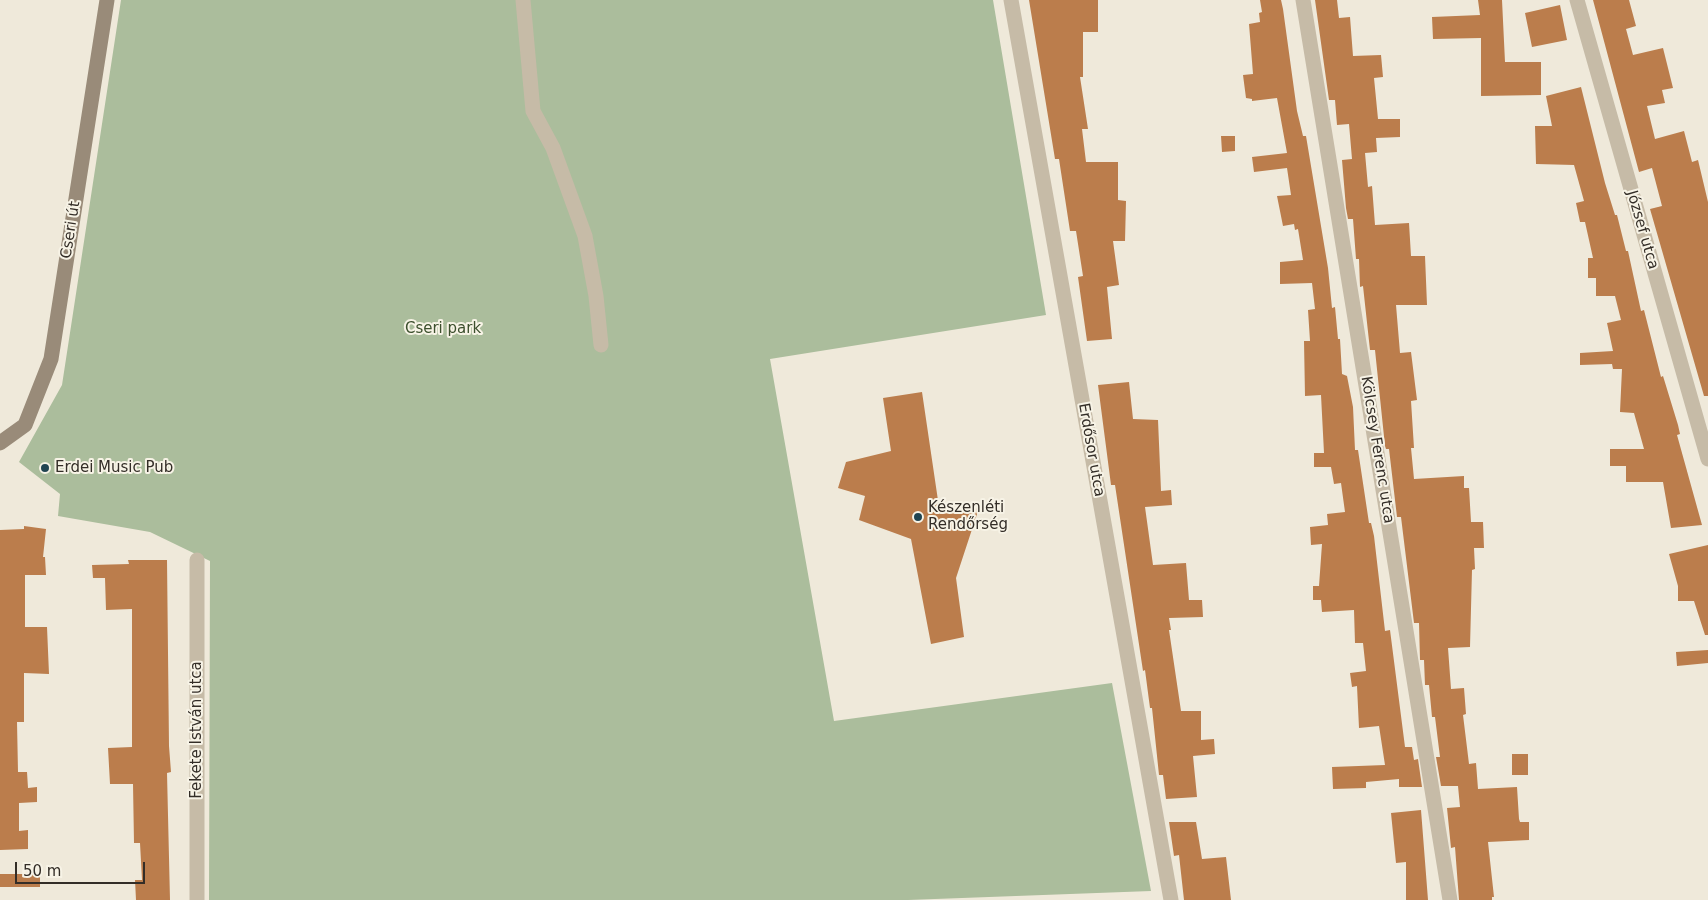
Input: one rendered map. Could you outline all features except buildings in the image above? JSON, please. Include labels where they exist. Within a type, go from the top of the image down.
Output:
[{"type":"street","name":"Cseri út","points":[[0,443],[25,425],[52,360],[107,0]]},
{"type":"street","points":[[523,0],[533,111],[553,148],[586,236],[596,296],[601,345]]},
{"type":"street","name":"Erdősor utca","points":[[1011,0],[1171,900]]},
{"type":"street","name":"Kölcsey Ferenc utca","points":[[1303,0],[1450,900]]},
{"type":"street","name":"József utca","points":[[1577,0],[1708,459]]},
{"type":"street","name":"Fekete István utca","points":[[197,560],[197,900]]},
{"type":"green space","name":"Cseri park","points":[[121,0],[993,0],[1046,315],[770,359],[834,721],[1112,683],[1151,891],[908,900],[209,900],[210,561],[150,532],[58,516],[60,494],[19,462],[62,385]]},
{"type":"place","name":"Erdei Music Pub","points":[[45,468]]},
{"type":"place","name":"Készenléti Rendőrség","points":[[918,517]]}]
